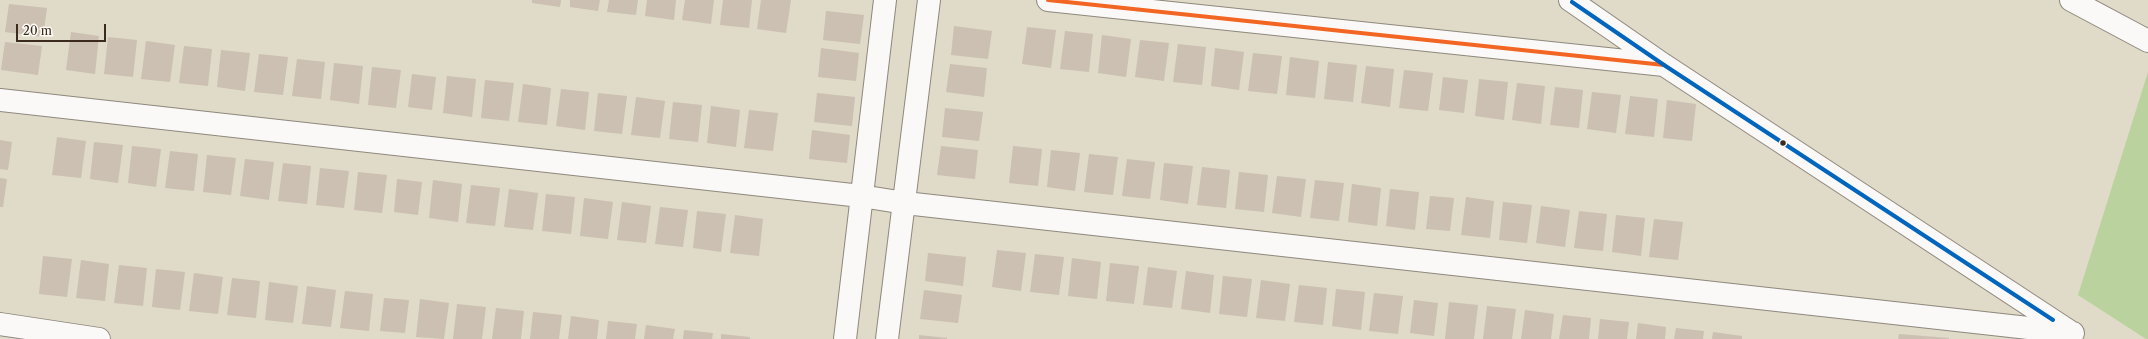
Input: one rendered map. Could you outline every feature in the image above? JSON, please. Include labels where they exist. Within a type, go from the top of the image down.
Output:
[{"type":"street","points":[[845,339],[885,0]]},
{"type":"street","points":[[888,339],[929,0]]},
{"type":"street","points":[[1048,0],[1664,65]]},
{"type":"street","points":[[1570,0],[1664,65],[2077,336]]},
{"type":"street","points":[[2071,0],[2148,41]]},
{"type":"street","points":[[0,100],[861,196],[905,203],[2077,336]]},
{"type":"street","points":[[0,324],[99,339]]},
{"type":"green space","points":[[2148,72],[2148,339],[2146,339],[2078,295]]},
{"type":"building","points":[[532,0],[561,0],[560,7],[532,3]]},
{"type":"building","points":[[570,0],[600,0],[598,11],[570,7]]},
{"type":"building","points":[[609,0],[638,0],[636,15],[607,12]]},
{"type":"building","points":[[647,0],[676,0],[674,20],[645,16]]},
{"type":"building","points":[[685,0],[714,0],[711,24],[682,20]]},
{"type":"building","points":[[723,0],[752,0],[749,28],[720,25]]},
{"type":"building","points":[[761,0],[791,0],[786,33],[757,29]]},
{"type":"building","points":[[9,4],[47,8],[43,37],[5,32]]},
{"type":"building","points":[[826,11],[864,15],[860,44],[823,40]]},
{"type":"building","points":[[954,26],[992,31],[988,59],[951,55]]},
{"type":"building","points":[[1027,27],[1056,30],[1051,68],[1022,64]]},
{"type":"building","points":[[1065,31],[1093,34],[1089,72],[1060,69]]},
{"type":"building","points":[[71,32],[99,36],[95,74],[66,70]]},
{"type":"building","points":[[1102,35],[1131,39],[1126,77],[1098,73]]},
{"type":"building","points":[[108,37],[137,40],[133,77],[104,74]]},
{"type":"building","points":[[1140,40],[1169,43],[1164,81],[1135,77]]},
{"type":"building","points":[[146,41],[175,45],[170,82],[141,79]]},
{"type":"building","points":[[5,42],[42,46],[38,75],[1,70]]},
{"type":"building","points":[[1178,44],[1206,47],[1202,85],[1173,82]]},
{"type":"building","points":[[184,46],[212,49],[208,86],[179,83]]},
{"type":"building","points":[[821,48],[859,53],[856,81],[818,77]]},
{"type":"building","points":[[1215,48],[1244,52],[1239,90],[1211,86]]},
{"type":"building","points":[[221,50],[250,53],[245,91],[217,87]]},
{"type":"building","points":[[1253,53],[1282,56],[1277,94],[1248,91]]},
{"type":"building","points":[[259,54],[288,57],[283,95],[254,92]]},
{"type":"building","points":[[1290,57],[1319,61],[1315,98],[1286,95]]},
{"type":"building","points":[[297,59],[325,62],[321,99],[292,96]]},
{"type":"building","points":[[1328,62],[1357,65],[1353,102],[1324,99]]},
{"type":"building","points":[[334,63],[363,66],[359,104],[330,100]]},
{"type":"building","points":[[950,64],[987,68],[984,97],[946,92]]},
{"type":"building","points":[[1366,66],[1394,69],[1390,107],[1361,103]]},
{"type":"building","points":[[372,67],[401,70],[396,108],[368,105]]},
{"type":"building","points":[[1404,70],[1433,73],[1428,111],[1399,108]]},
{"type":"building","points":[[412,74],[436,77],[432,110],[408,107]]},
{"type":"building","points":[[447,76],[476,79],[472,117],[443,113]]},
{"type":"building","points":[[1443,77],[1468,80],[1464,113],[1439,110]]},
{"type":"building","points":[[1479,79],[1508,82],[1504,120],[1475,116]]},
{"type":"building","points":[[485,80],[514,83],[509,121],[481,118]]},
{"type":"building","points":[[1517,83],[1545,86],[1541,124],[1512,120]]},
{"type":"building","points":[[523,84],[551,88],[547,125],[518,122]]},
{"type":"building","points":[[1555,87],[1583,90],[1579,128],[1550,125]]},
{"type":"building","points":[[561,89],[589,92],[585,130],[556,126]]},
{"type":"building","points":[[1592,92],[1621,95],[1616,133],[1587,129]]},
{"type":"building","points":[[598,93],[627,96],[622,134],[594,131]]},
{"type":"building","points":[[817,93],[855,97],[852,126],[814,122]]},
{"type":"building","points":[[1630,96],[1658,99],[1654,137],[1625,134]]},
{"type":"building","points":[[636,97],[665,101],[660,138],[631,135]]},
{"type":"building","points":[[1667,100],[1696,104],[1692,141],[1663,138]]},
{"type":"building","points":[[673,102],[702,105],[698,142],[669,139]]},
{"type":"building","points":[[711,106],[740,110],[736,147],[707,143]]},
{"type":"building","points":[[945,108],[983,112],[979,141],[942,137]]},
{"type":"building","points":[[749,110],[778,113],[773,151],[744,148]]},
{"type":"building","points":[[812,130],[850,135],[847,163],[809,159]]},
{"type":"building","points":[[57,137],[86,141],[81,178],[52,175]]},
{"type":"building","points":[[0,140],[12,142],[8,170],[0,169]]},
{"type":"building","points":[[94,142],[123,145],[118,183],[90,179]]},
{"type":"building","points":[[132,146],[161,149],[156,187],[128,183]]},
{"type":"building","points":[[941,146],[978,150],[975,179],[937,175]]},
{"type":"building","points":[[1013,146],[1042,149],[1038,186],[1009,183]]},
{"type":"building","points":[[1051,150],[1080,153],[1075,191],[1047,187]]},
{"type":"building","points":[[170,151],[198,154],[194,191],[165,188]]},
{"type":"building","points":[[1089,154],[1118,157],[1113,195],[1084,192]]},
{"type":"building","points":[[207,155],[236,158],[231,195],[203,192]]},
{"type":"building","points":[[245,159],[274,162],[269,200],[240,196]]},
{"type":"building","points":[[1127,159],[1155,162],[1150,199],[1122,196]]},
{"type":"building","points":[[283,163],[311,166],[307,204],[278,201]]},
{"type":"building","points":[[1164,163],[1193,166],[1188,204],[1160,200]]},
{"type":"building","points":[[1202,167],[1230,170],[1226,208],[1197,205]]},
{"type":"building","points":[[320,168],[349,171],[344,208],[316,205]]},
{"type":"building","points":[[358,172],[387,175],[382,213],[354,210]]},
{"type":"building","points":[[1239,172],[1268,175],[1264,212],[1235,209]]},
{"type":"building","points":[[1277,176],[1306,179],[1301,217],[1272,213]]},
{"type":"building","points":[[0,178],[7,179],[3,207],[0,207]]},
{"type":"building","points":[[397,179],[422,182],[418,215],[394,212]]},
{"type":"building","points":[[433,180],[462,184],[458,222],[429,218]]},
{"type":"building","points":[[1315,180],[1344,183],[1339,221],[1310,218]]},
{"type":"building","points":[[1352,184],[1381,188],[1377,226],[1348,222]]},
{"type":"building","points":[[471,185],[500,188],[495,226],[466,223]]},
{"type":"building","points":[[509,189],[538,193],[533,230],[504,227]]},
{"type":"building","points":[[1390,189],[1419,192],[1415,230],[1386,226]]},
{"type":"building","points":[[546,194],[575,197],[571,234],[542,231]]},
{"type":"building","points":[[1430,196],[1454,198],[1450,231],[1426,229]]},
{"type":"building","points":[[1466,197],[1494,201],[1490,238],[1461,235]]},
{"type":"building","points":[[584,198],[613,202],[608,239],[580,236]]},
{"type":"building","points":[[622,202],[651,206],[646,243],[617,240]]},
{"type":"building","points":[[1503,202],[1532,205],[1527,243],[1499,240]]},
{"type":"building","points":[[1541,206],[1570,210],[1565,247],[1536,243]]},
{"type":"building","points":[[660,207],[688,210],[683,247],[655,244]]},
{"type":"building","points":[[697,211],[726,214],[721,252],[693,248]]},
{"type":"building","points":[[1579,211],[1607,214],[1603,251],[1574,248]]},
{"type":"building","points":[[735,215],[763,219],[759,256],[730,253]]},
{"type":"building","points":[[1616,215],[1645,218],[1641,256],[1612,252]]},
{"type":"building","points":[[1654,219],[1683,222],[1678,260],[1649,257]]},
{"type":"building","points":[[997,250],[1026,253],[1021,291],[992,287]]},
{"type":"building","points":[[928,253],[966,257],[963,286],[925,281]]},
{"type":"building","points":[[1035,254],[1064,257],[1059,295],[1030,292]]},
{"type":"building","points":[[43,256],[72,259],[67,297],[39,294]]},
{"type":"building","points":[[1072,258],[1101,262],[1097,299],[1068,296]]},
{"type":"building","points":[[81,260],[109,264],[105,301],[76,298]]},
{"type":"building","points":[[1110,263],[1139,266],[1134,304],[1106,301]]},
{"type":"building","points":[[119,265],[147,268],[143,306],[114,303]]},
{"type":"building","points":[[1148,267],[1177,271],[1172,308],[1143,305]]},
{"type":"building","points":[[156,269],[185,272],[180,310],[152,307]]},
{"type":"building","points":[[1186,271],[1214,275],[1210,313],[1181,309]]},
{"type":"building","points":[[194,273],[223,277],[218,314],[189,311]]},
{"type":"building","points":[[1223,276],[1252,279],[1247,317],[1219,314]]},
{"type":"building","points":[[232,278],[260,281],[256,318],[227,315]]},
{"type":"building","points":[[1261,280],[1290,284],[1285,321],[1256,318]]},
{"type":"building","points":[[269,282],[298,286],[293,323],[265,320]]},
{"type":"building","points":[[1299,285],[1327,288],[1323,325],[1294,322]]},
{"type":"building","points":[[307,286],[336,290],[331,327],[302,324]]},
{"type":"building","points":[[1336,289],[1365,292],[1361,330],[1332,326]]},
{"type":"building","points":[[924,290],[962,295],[958,323],[920,319]]},
{"type":"building","points":[[345,291],[373,294],[369,331],[340,328]]},
{"type":"building","points":[[1374,293],[1403,296],[1398,334],[1369,331]]},
{"type":"building","points":[[384,298],[409,300],[405,333],[380,331]]},
{"type":"building","points":[[420,299],[449,303],[444,339],[416,337]]},
{"type":"building","points":[[1414,300],[1438,303],[1434,336],[1410,333]]},
{"type":"building","points":[[1449,302],[1478,305],[1474,339],[1445,339]]},
{"type":"building","points":[[457,304],[486,307],[482,339],[453,339]]},
{"type":"building","points":[[1487,306],[1516,309],[1512,339],[1483,339]]},
{"type":"building","points":[[496,308],[524,311],[521,339],[492,339]]},
{"type":"building","points":[[1525,310],[1554,314],[1551,339],[1521,339]]},
{"type":"building","points":[[533,312],[562,315],[559,339],[530,339]]},
{"type":"building","points":[[1563,315],[1591,318],[1589,339],[1559,339]]},
{"type":"building","points":[[571,316],[599,320],[597,339],[568,339]]},
{"type":"building","points":[[1600,319],[1629,322],[1627,339],[1598,339]]},
{"type":"building","points":[[608,321],[637,324],[635,339],[606,339]]},
{"type":"building","points":[[1638,323],[1666,327],[1665,339],[1636,339]]},
{"type":"building","points":[[646,325],[675,329],[673,339],[644,339]]},
{"type":"building","points":[[1676,328],[1704,331],[1703,339],[1674,339]]},
{"type":"building","points":[[684,330],[713,333],[712,339],[683,339]]},
{"type":"building","points":[[1713,332],[1742,336],[1742,339],[1712,339]]},
{"type":"building","points":[[721,334],[750,337],[750,339],[721,339]]},
{"type":"building","points":[[1899,334],[1949,338],[1949,339],[1898,339]]},
{"type":"building","points":[[919,335],[947,338],[947,339],[919,339]]},
{"type":"transit line","points":[[1048,0],[1664,65]]},
{"type":"transit line","points":[[1572,2],[1664,65],[2053,320]]}]
